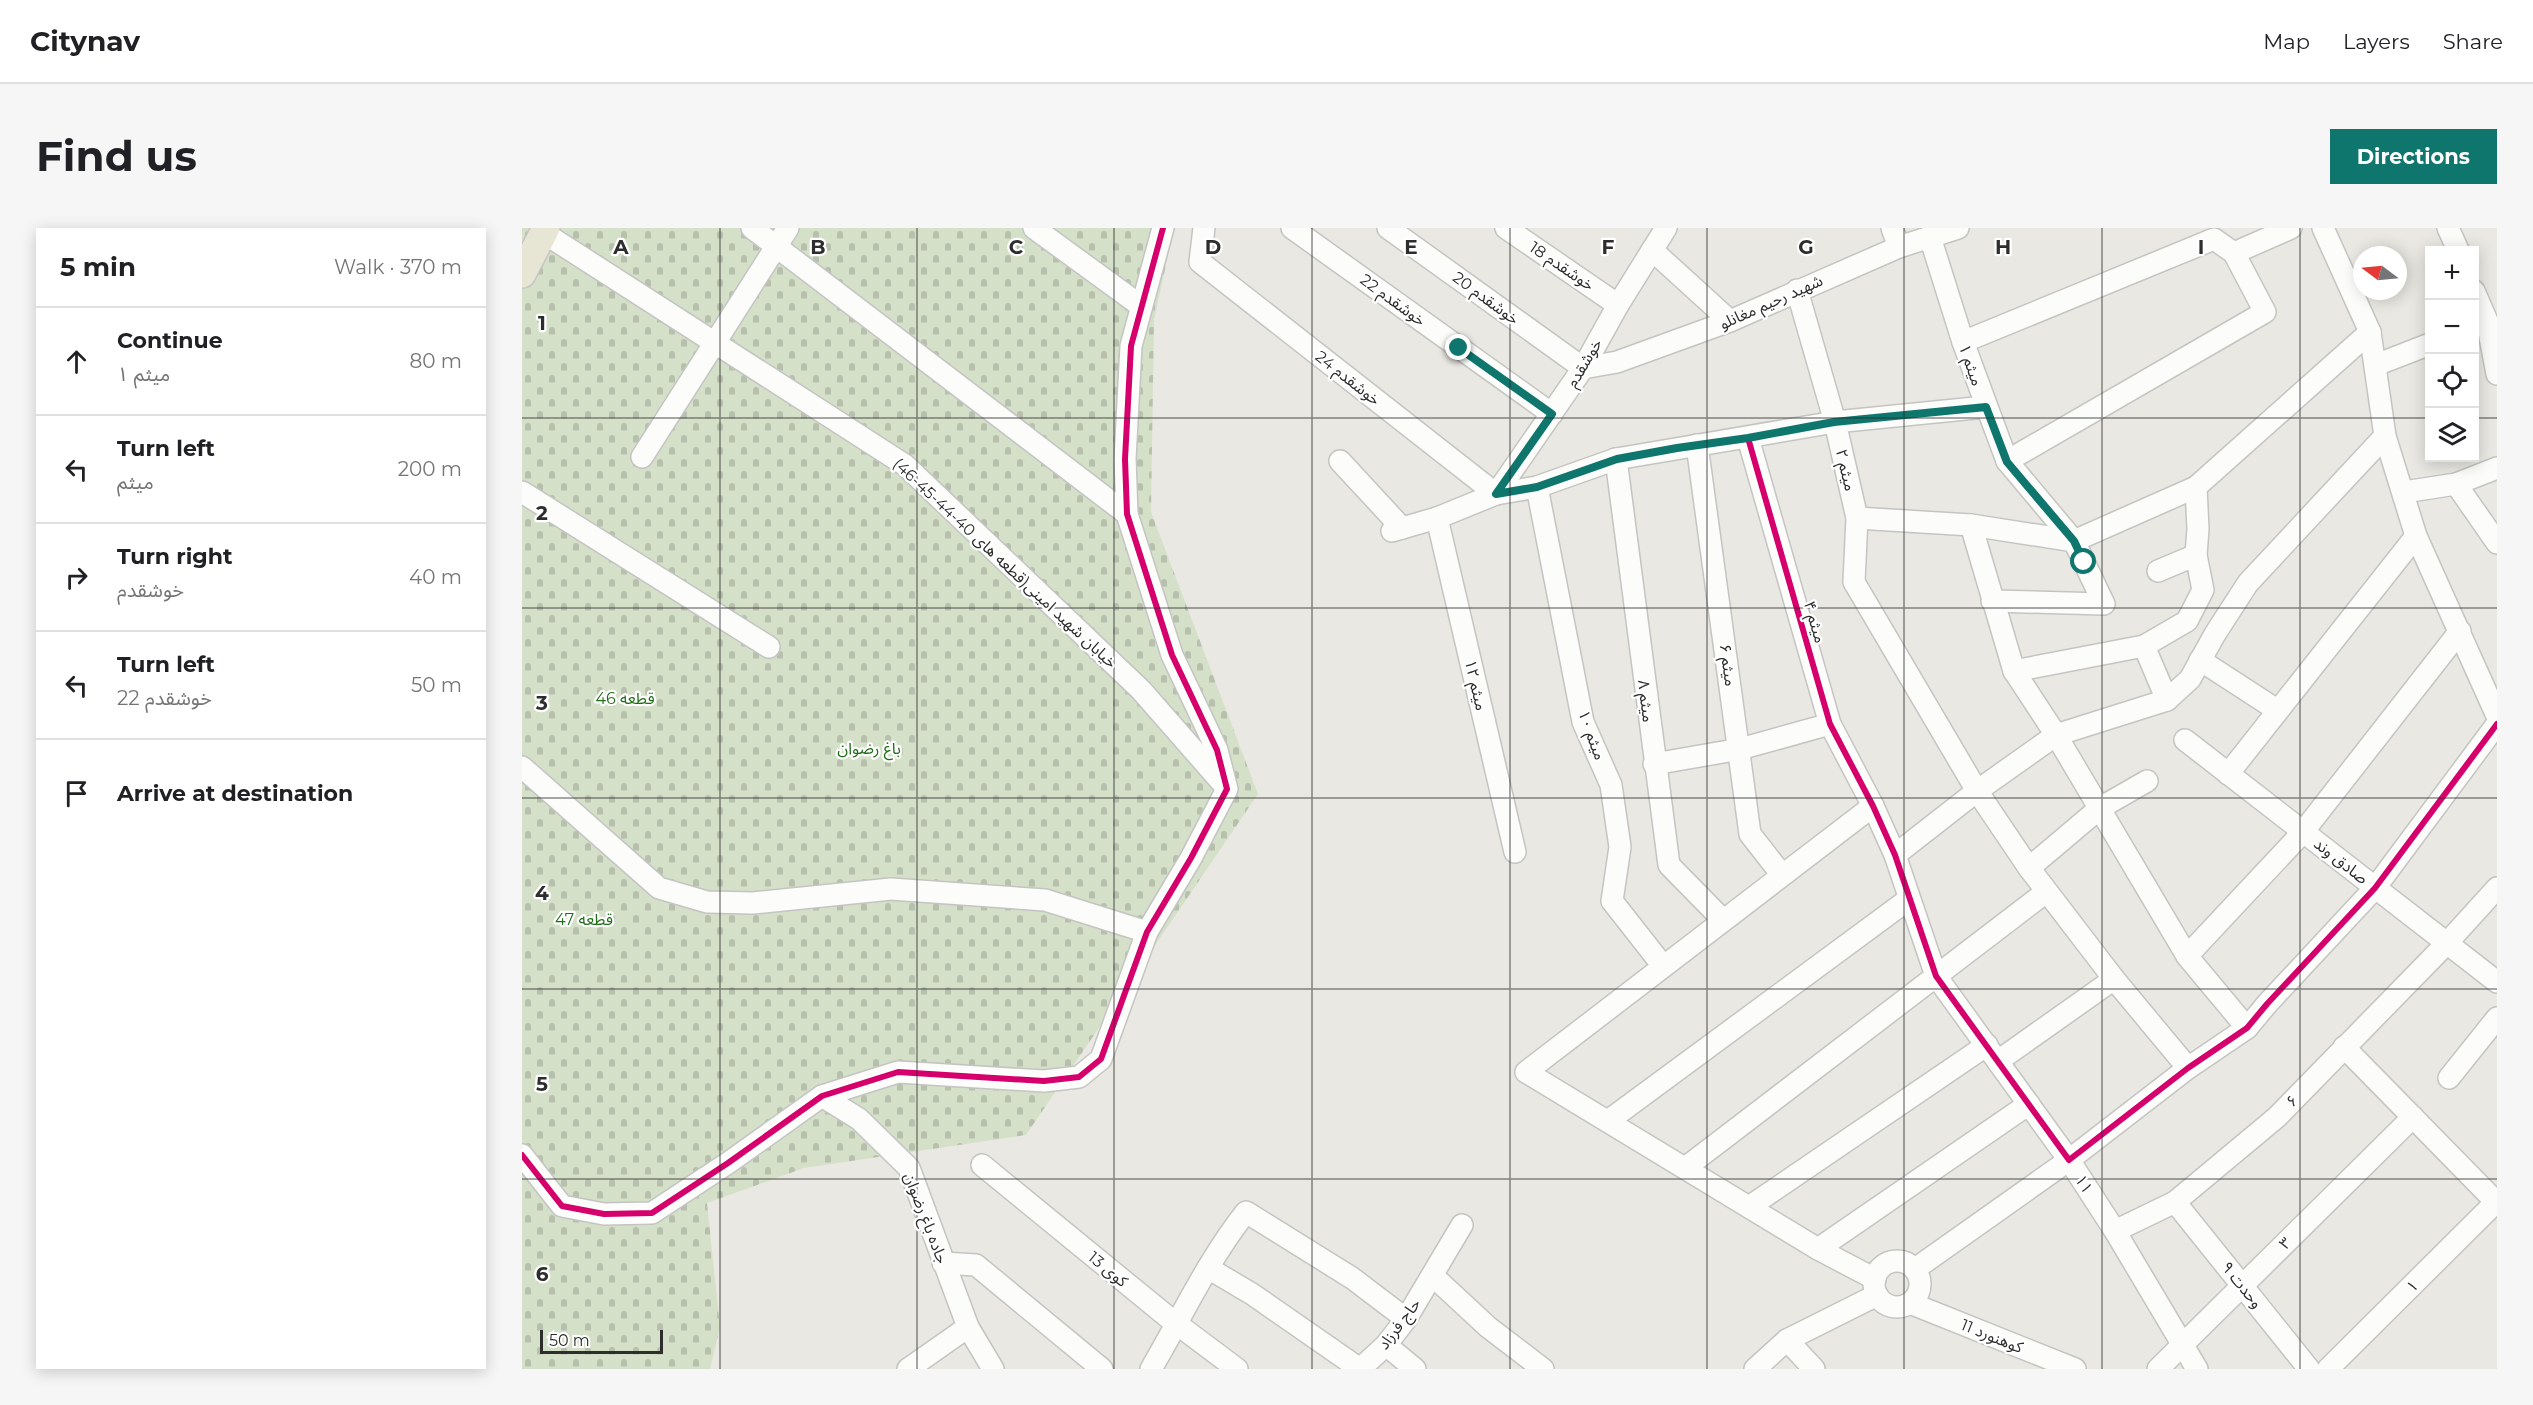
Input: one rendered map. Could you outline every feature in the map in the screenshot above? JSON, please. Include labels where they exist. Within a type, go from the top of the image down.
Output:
[{"type":"main road","points":[[522,274],[545,231]]},
{"type":"street","points":[[752,228],[1127,514]]},
{"type":"street","points":[[642,457],[788,228]]},
{"type":"street","points":[[1034,228],[1141,306]]},
{"type":"street","points":[[522,1155],[562,1206],[604,1214],[652,1213],[822,1096],[898,1072],[1044,1081],[1079,1077],[1101,1059],[1147,932],[1191,858],[1227,789],[1217,750],[1172,655],[1127,514],[1125,459],[1131,346],[1164,228]]},
{"type":"street","name":"خوشقدم 24","points":[[1204,228],[1200,262],[1496,494]]},
{"type":"street","name":"خوشقدم 22","points":[[1292,228],[1552,414]]},
{"type":"street","name":"خوشقدم 20","points":[[1388,228],[1583,368]]},
{"type":"street","name":"خوشقدم 18","points":[[1506,228],[1618,305]]},
{"type":"street","name":"خوشقدم","points":[[1496,494],[1583,368],[1618,305],[1666,228]]},
{"type":"street","name":"شهید رحیم مغانلو","points":[[1583,368],[1617,363],[1730,321],[1797,290],[1895,237],[1930,237],[1958,228]]},
{"type":"street","points":[[2234,253],[2291,228]]},
{"type":"street","points":[[2323,228],[2370,332],[2385,436],[2416,536],[2497,716]]},
{"type":"street","points":[[2448,228],[2456,246]]},
{"type":"street","name":"خیابان شهید امینی(قطعه های 40-44-45-46)","points":[[545,231],[905,465],[1141,690],[1227,789]]},
{"type":"street","name":"۱ میثم","points":[[1930,237],[1963,342],[2007,462],[2074,541],[2104,604],[1992,601]]},
{"type":"street","points":[[1963,342],[2214,239],[2234,253],[2265,312],[2007,462]]},
{"type":"street","points":[[1652,250],[1730,321]]},
{"type":"street","name":"۲ میثم","points":[[1797,290],[1834,422],[1857,518],[1854,582],[1977,791],[2029,868],[2114,979],[2188,1068]]},
{"type":"street","points":[[2478,300],[2486,321],[2497,374]]},
{"type":"street","points":[[1857,518],[1971,525],[2074,541],[2196,487],[2370,332]]},
{"type":"street","points":[[2376,365],[2425,346]]},
{"type":"street","points":[[1340,461],[1397,529],[1437,518],[1496,494],[1537,487],[1617,459],[1834,422],[1986,407]]},
{"type":"street","points":[[1895,855],[1977,791],[2056,735],[2167,700],[2190,679],[2248,583],[2385,436]]},
{"type":"street","name":"۴ میثم","points":[[1748,438],[1830,724],[1873,806],[1895,855],[1936,976],[2069,1160]]},
{"type":"street","name":"۶ میثم","points":[[1698,445],[1750,834],[1782,875]]},
{"type":"street","name":"۸ میثم","points":[[1617,459],[1654,764],[1669,866],[1723,920]]},
{"type":"street","points":[[2404,492],[2456,483],[2497,468]]},
{"type":"street","points":[[2456,483],[2497,543]]},
{"type":"street","name":"۱۰ میثم","points":[[1537,487],[1583,722],[1611,785],[1620,847],[1612,901],[1663,966]]},
{"type":"street","points":[[2014,670],[2144,646],[2187,621],[2203,590],[2196,555],[2198,529],[2196,487]]},
{"type":"street","points":[[522,492],[769,647]]},
{"type":"street","name":"۱۲ میثم","points":[[1437,518],[1515,852]]},
{"type":"street","points":[[1971,525],[2014,670],[2056,735],[2187,956],[2247,1028]]},
{"type":"street","points":[[2228,774],[2416,536]]},
{"type":"street","points":[[2158,571],[2196,555]]},
{"type":"street","points":[[2187,956],[2303,832],[2460,631]]},
{"type":"street","points":[[2144,646],[2167,700]]},
{"type":"street","points":[[2200,660],[2277,710]]},
{"type":"street","points":[[1654,764],[1740,749],[1830,724]]},
{"type":"street","points":[[2069,1160],[2188,1068],[2247,1028],[2375,888],[2497,724]]},
{"type":"street","name":"صادق وند","points":[[2186,740],[2497,982]]},
{"type":"street","points":[[522,767],[659,888],[707,902],[753,903],[903,889],[1046,900],[1147,932]]},
{"type":"street","points":[[2029,868],[2100,808],[2147,781]]},
{"type":"street","points":[[1755,1369],[1787,1340],[1876,1287],[1882,1266],[1895,1261],[1903,1262],[1915,1269],[1920,1283],[1919,1291],[1910,1303],[1903,1306],[1888,1305],[1876,1287],[1526,1072],[1873,806]]},
{"type":"street","name":"۶","points":[[2115,1231],[2175,1202],[2277,1117],[2447,943],[2497,888]]},
{"type":"street","points":[[1685,1168],[2046,892]]},
{"type":"street","points":[[1608,1121],[1909,899]]},
{"type":"street","points":[[1749,1207],[1992,1053],[2114,979]]},
{"type":"street","points":[[2449,1078],[2497,1018]]},
{"type":"street","points":[[2344,1047],[2496,1202]]},
{"type":"street","name":"جاده باغ رضوان","points":[[822,1096],[860,1119],[909,1168],[968,1327],[993,1369]]},
{"type":"street","points":[[1818,1250],[2029,1104]]},
{"type":"street","name":"۳","points":[[2158,1369],[2413,1117]]},
{"type":"street","name":"۱۱","points":[[1915,1269],[2069,1160],[2115,1231],[2197,1369]]},
{"type":"street","name":"کوی 13","points":[[982,1165],[1177,1324],[1238,1369]]},
{"type":"street","name":"۹ وحدت","points":[[2175,1202],[2309,1369]]},
{"type":"street","name":"۱","points":[[2328,1369],[2496,1202]]},
{"type":"street","points":[[1151,1369],[1208,1268],[1230,1232],[1246,1212],[1352,1278],[1406,1319]]},
{"type":"street","name":"حاج فرزاد","points":[[1360,1369],[1386,1345],[1406,1319],[1462,1225]]},
{"type":"street","points":[[943,1263],[976,1265],[1102,1369]]},
{"type":"street","points":[[1208,1268],[1252,1294],[1360,1369]]},
{"type":"street","points":[[1433,1276],[1488,1328],[1543,1369]]},
{"type":"street","name":"کوهنورد 11","points":[[1910,1303],[2074,1369]]},
{"type":"street","points":[[908,1369],[968,1327]]},
{"type":"street","points":[[1787,1340],[1814,1369]]},
{"type":"street","points":[[1386,1345],[1415,1369]]},
{"type":"green space","name":"باغ رضوان","points":[[522,228],[1174,228],[1154,320],[1151,512],[1258,794],[1026,1135],[804,1168],[707,1203],[720,1327],[710,1369],[522,1369]]},
{"type":"cycle path","points":[[522,1155],[562,1206],[604,1214],[652,1213],[728,1163],[822,1096],[898,1072],[1044,1081],[1079,1077],[1101,1059],[1147,932],[1191,858],[1227,789],[1217,750],[1172,655],[1127,514],[1125,459],[1131,346],[1163,228]]},
{"type":"cycle path","points":[[1748,438],[1830,724],[1873,806],[1895,855],[1936,976],[2069,1160],[2188,1068],[2247,1028],[2375,888],[2497,724]]},
{"type":"route","points":[[1459,348],[1552,414],[1496,494],[1537,487],[1617,459],[1677,448],[1834,422],[1986,407],[2007,462],[2074,541],[2084,562]]},
{"type":"park label","name":"قطعه 46","points":[[625,698]]},
{"type":"park label","name":"قطعه 47","points":[[584,919]]}]
